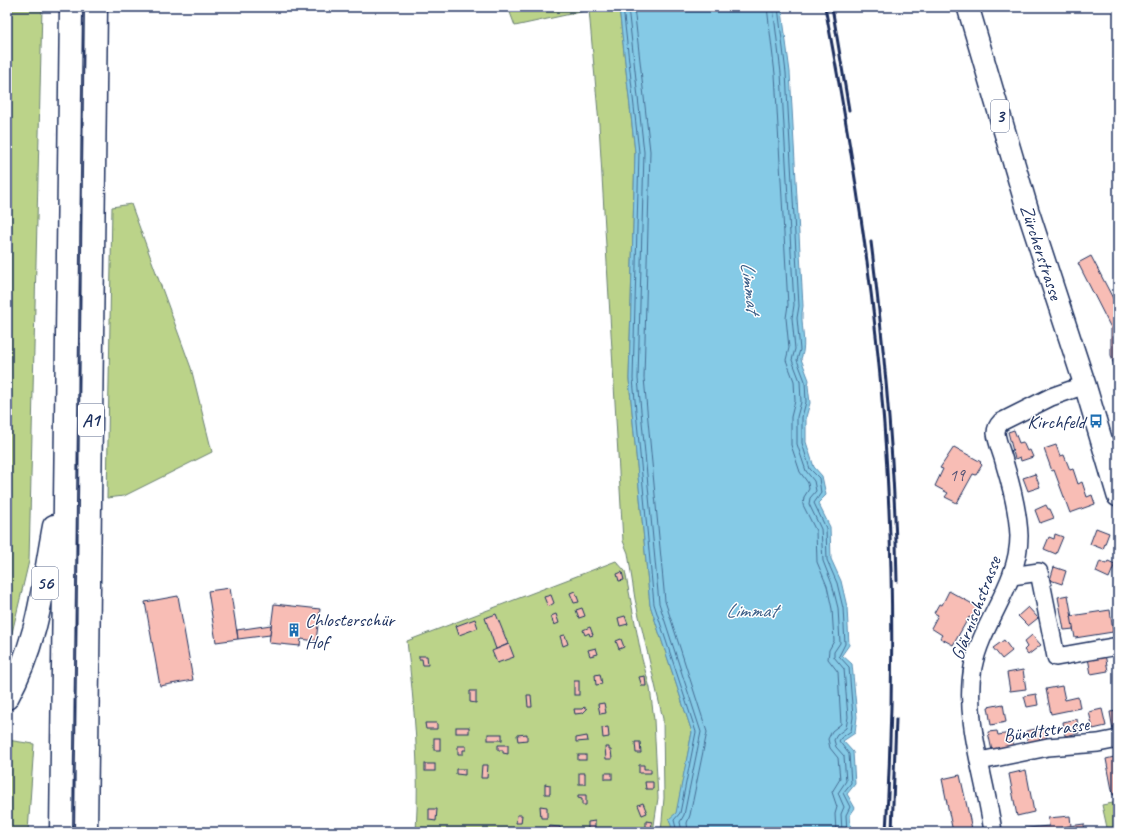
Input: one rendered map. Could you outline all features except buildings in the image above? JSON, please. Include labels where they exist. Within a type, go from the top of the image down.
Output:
[{"type":"highway","name":"A1","points":[[61,832],[71,7]]},
{"type":"highway","name":"A1","points":[[86,832],[96,7]]},
{"type":"highway","name":"56","points":[[7,698],[28,652],[38,618],[65,464]]},
{"type":"main road","name":"Zürcherstrasse","points":[[968,7],[1028,211],[1085,385],[1118,496]]},
{"type":"street","name":"Glärnischstrasse","points":[[993,832],[972,719],[970,690],[973,667],[985,628],[1012,576],[1019,539],[1015,507],[996,433],[997,426],[1001,422],[1051,397],[1085,385]]},
{"type":"street","points":[[1012,576],[1039,572],[1056,657],[1118,646]]},
{"type":"street","name":"Bündtstrasse","points":[[980,761],[1048,747],[1118,740]]},
{"type":"green space","points":[[7,7],[42,7],[29,561],[7,654]]},
{"type":"green space","points":[[508,7],[619,7],[635,152],[629,379],[650,605],[692,732],[673,832],[661,832],[664,798],[663,719],[635,599],[628,553],[623,541],[599,124],[589,10],[515,26]]},
{"type":"green space","points":[[131,204],[191,368],[212,452],[124,496],[107,498],[112,207]]},
{"type":"green space","points":[[616,561],[625,571],[642,659],[650,688],[654,720],[658,798],[653,832],[416,832],[417,760],[407,641]]},
{"type":"green space","points":[[7,740],[34,744],[28,832],[7,832]]},
{"type":"green space","points":[[1118,802],[1118,832],[1108,832],[1102,805]]},
{"type":"water","name":"Limmat","points":[[619,7],[781,7],[790,72],[803,306],[802,319],[804,346],[801,359],[809,380],[808,386],[810,403],[806,417],[806,442],[814,467],[822,476],[826,495],[818,503],[830,527],[831,559],[841,581],[847,607],[849,645],[842,655],[852,664],[857,717],[855,733],[843,741],[853,752],[855,784],[847,794],[855,808],[850,815],[851,832],[673,832],[669,819],[676,813],[692,732],[650,605],[629,379],[635,152]]},
{"type":"railway","points":[[825,7],[844,111],[868,267],[880,372],[884,424],[890,526],[892,628],[892,679],[886,832]]},
{"type":"railway","points":[[832,7],[849,110]]},
{"type":"railway","points":[[871,242],[881,326],[892,453],[897,581]]},
{"type":"railway","points":[[892,832],[896,719]]},
{"type":"place","name":"Kirchfeld","points":[[1096,421]]},
{"type":"place","name":"Chlosterschür Hof","points":[[294,630]]}]
